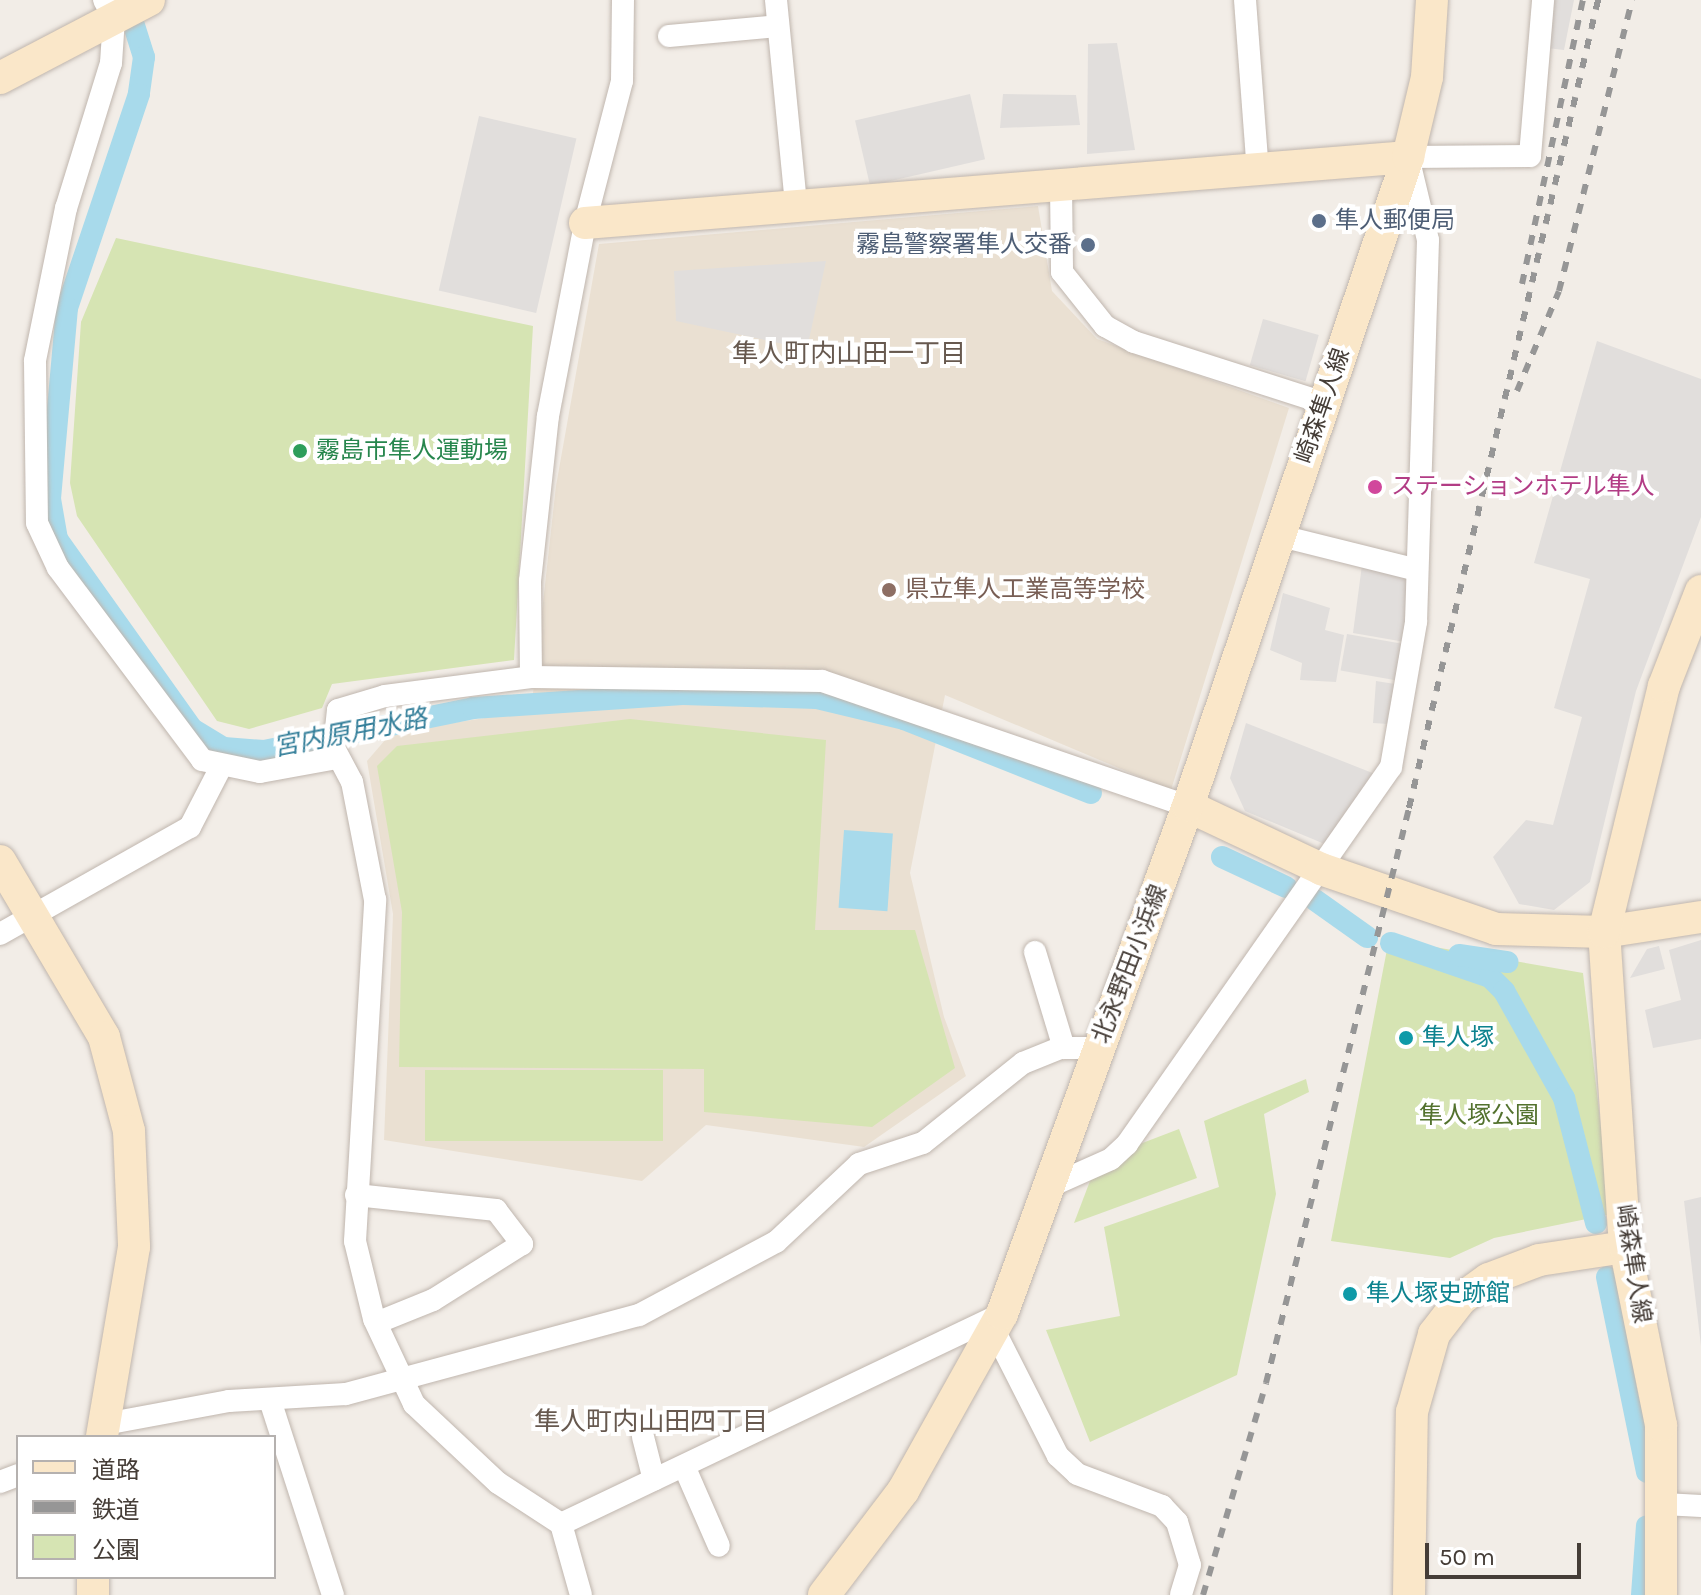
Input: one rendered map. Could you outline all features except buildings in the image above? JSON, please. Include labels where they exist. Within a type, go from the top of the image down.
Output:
[{"type":"main road","name":"崎森隼人線","points":[[1188,806],[1277,535],[1408,157],[1427,77],[1432,0]]},
{"type":"main road","points":[[0,78],[109,9],[145,1]]},
{"type":"main road","points":[[585,223],[1408,157]]},
{"type":"main road","name":"崎森隼人線","points":[[1661,1595],[1664,1504],[1661,1425],[1625,1247],[1604,932],[1664,686],[1701,591]]},
{"type":"main road","points":[[1188,806],[1321,869],[1496,929],[1604,932],[1701,917]]},
{"type":"main road","name":"北永野田小浜線","points":[[824,1595],[903,1491],[998,1322],[1043,1190],[1188,806]]},
{"type":"main road","points":[[0,861],[35,915],[104,1037],[129,1131],[134,1247],[104,1430]]},
{"type":"main road","points":[[1409,1595],[1412,1412],[1434,1334],[1461,1299],[1489,1279],[1539,1260],[1625,1247]]},
{"type":"street","points":[[531,677],[530,581],[548,416],[585,223],[622,81],[623,0]]},
{"type":"street","points":[[776,0],[796,204]]},
{"type":"street","points":[[1245,0],[1258,171]]},
{"type":"street","points":[[1043,1190],[1111,1159],[1127,1144],[1391,767],[1417,570],[1428,240],[1408,157],[1530,156],[1543,0]]},
{"type":"street","points":[[109,9],[111,63],[66,208],[35,361],[33,502],[58,568],[180,737],[221,767],[260,772],[336,758]]},
{"type":"street","points":[[669,36],[778,26]]},
{"type":"street","points":[[1061,186],[1062,272],[1105,326],[1134,342],[1324,403]]},
{"type":"street","points":[[1277,535],[1417,570]]},
{"type":"street","points":[[581,1595],[561,1524],[498,1483],[414,1404],[376,1323],[355,1241],[375,900],[352,782],[336,758],[338,710],[385,696],[531,677],[822,681],[1188,806]]},
{"type":"street","points":[[0,934],[190,827],[221,767]]},
{"type":"street","points":[[1035,952],[1064,1048]]},
{"type":"street","points":[[104,1430],[270,1400],[304,1401],[639,1315],[776,1242],[859,1164],[923,1143],[1023,1063],[1064,1048],[1098,1048]]},
{"type":"street","points":[[356,1195],[496,1210],[522,1244],[433,1300],[376,1323]]},
{"type":"street","points":[[561,1524],[998,1322],[1058,1456],[1077,1474],[1162,1506],[1177,1522],[1190,1565],[1181,1595]]},
{"type":"street","points":[[270,1400],[333,1595]]},
{"type":"street","points":[[643,1437],[654,1480]]},
{"type":"street","points":[[684,1466],[719,1546]]},
{"type":"street","points":[[1664,1504],[1701,1506]]},
{"type":"shaded area","points":[[1551,0],[1574,0],[1564,50],[1547,48]]},
{"type":"shaded area","points":[[1117,43],[1135,150],[1087,154],[1088,44]]},
{"type":"shaded area","points":[[970,94],[985,159],[870,186],[855,121]]},
{"type":"shaded area","points":[[1003,94],[1076,95],[1080,125],[1000,128]]},
{"type":"shaded area","points":[[479,116],[576,138],[536,313],[439,290]]},
{"type":"shaded area","name":"県立隼人工業高等学校","points":[[1038,206],[1052,291],[1097,339],[1289,408],[1171,790],[945,695],[910,873],[944,1017],[966,1076],[864,1147],[706,1125],[642,1181],[384,1140],[393,914],[367,761],[392,732],[531,711],[556,486],[599,244]]},
{"type":"shaded area","points":[[826,261],[807,349],[676,321],[674,271]]},
{"type":"shaded area","points":[[1263,319],[1319,335],[1306,381],[1250,365]]},
{"type":"shaded area","points":[[1597,341],[1701,379],[1701,517],[1636,691],[1590,882],[1554,910],[1519,904],[1493,857],[1526,820],[1553,825],[1582,717],[1554,708],[1590,579],[1534,563]]},
{"type":"shaded area","points":[[1362,565],[1407,573],[1405,642],[1353,633]]},
{"type":"shaded area","points":[[1283,593],[1330,608],[1325,630],[1344,635],[1336,682],[1300,680],[1302,663],[1270,650]]},
{"type":"shaded area","points":[[1347,634],[1402,644],[1396,680],[1341,670]]},
{"type":"shaded area","points":[[1376,681],[1395,684],[1388,724],[1373,723]]},
{"type":"shaded area","points":[[1246,723],[1375,774],[1327,845],[1245,811],[1230,778]]},
{"type":"shaded area","points":[[1701,940],[1701,1039],[1653,1048],[1645,1010],[1681,1000],[1669,950]]},
{"type":"shaded area","points":[[1659,946],[1665,969],[1630,978],[1647,949]]},
{"type":"shaded area","points":[[1701,1197],[1701,1346],[1684,1201]]},
{"type":"green space","name":"霧島市隼人運動場","points":[[116,238],[533,326],[514,660],[332,684],[322,708],[249,729],[217,721],[77,516],[70,483],[81,322]]},
{"type":"green space","points":[[630,719],[826,740],[815,930],[915,930],[955,1068],[872,1127],[704,1112],[704,1069],[399,1067],[402,912],[377,766],[397,746]]},
{"type":"green space","name":"隼人塚公園","points":[[1389,939],[1583,973],[1611,1214],[1494,1238],[1450,1258],[1331,1241]]},
{"type":"green space","points":[[425,1070],[663,1070],[663,1141],[425,1141]]},
{"type":"green space","points":[[1306,1079],[1309,1092],[1264,1114],[1276,1194],[1237,1375],[1090,1442],[1046,1330],[1120,1316],[1104,1227],[1219,1187],[1204,1121]]},
{"type":"green space","points":[[1179,1129],[1197,1178],[1074,1223],[1098,1160]]},
{"type":"water","points":[[844,830],[893,833],[887,911],[839,908]]},
{"type":"waterway","name":"宮内原用水路","points":[[126,0],[144,57],[139,94],[67,308],[50,499],[57,539],[192,729],[224,748],[264,751],[473,708],[683,694],[817,698],[904,719],[1091,793]]},
{"type":"waterway","name":"宮内原用水路","points":[[1222,857],[1286,887]]},
{"type":"waterway","name":"宮内原用水路","points":[[1315,900],[1367,937]]},
{"type":"waterway","name":"宮内原用水路","points":[[1391,943],[1490,977],[1504,991],[1564,1098],[1596,1223]]},
{"type":"waterway","name":"宮内原用水路","points":[[1459,955],[1507,962]]},
{"type":"waterway","name":"宮内原用水路","points":[[1607,1277],[1647,1472]]},
{"type":"waterway","name":"宮内原用水路","points":[[1642,1595],[1647,1526]]},
{"type":"railway","points":[[1522,284],[1583,0]]},
{"type":"railway","points":[[1203,1595],[1266,1383],[1409,808],[1598,0]]},
{"type":"railway","points":[[1517,391],[1559,291],[1632,0]]},
{"type":"place","name":"隼人郵便局","points":[[1319,221]]},
{"type":"place","name":"霧島警察署隼人交番","points":[[1088,245]]},
{"type":"place","name":"霧島市隼人運動場","points":[[300,451]]},
{"type":"place","name":"ステーションホテル隼人","points":[[1375,487]]},
{"type":"place","name":"県立隼人工業高等学校","points":[[889,590]]},
{"type":"place","name":"隼人塚","points":[[1406,1038]]},
{"type":"place","name":"隼人塚史跡館","points":[[1350,1294]]},
{"type":"district","name":"隼人町内山田一丁目","points":[[849,354]]},
{"type":"district","name":"隼人町内山田四丁目","points":[[651,1422]]}]
